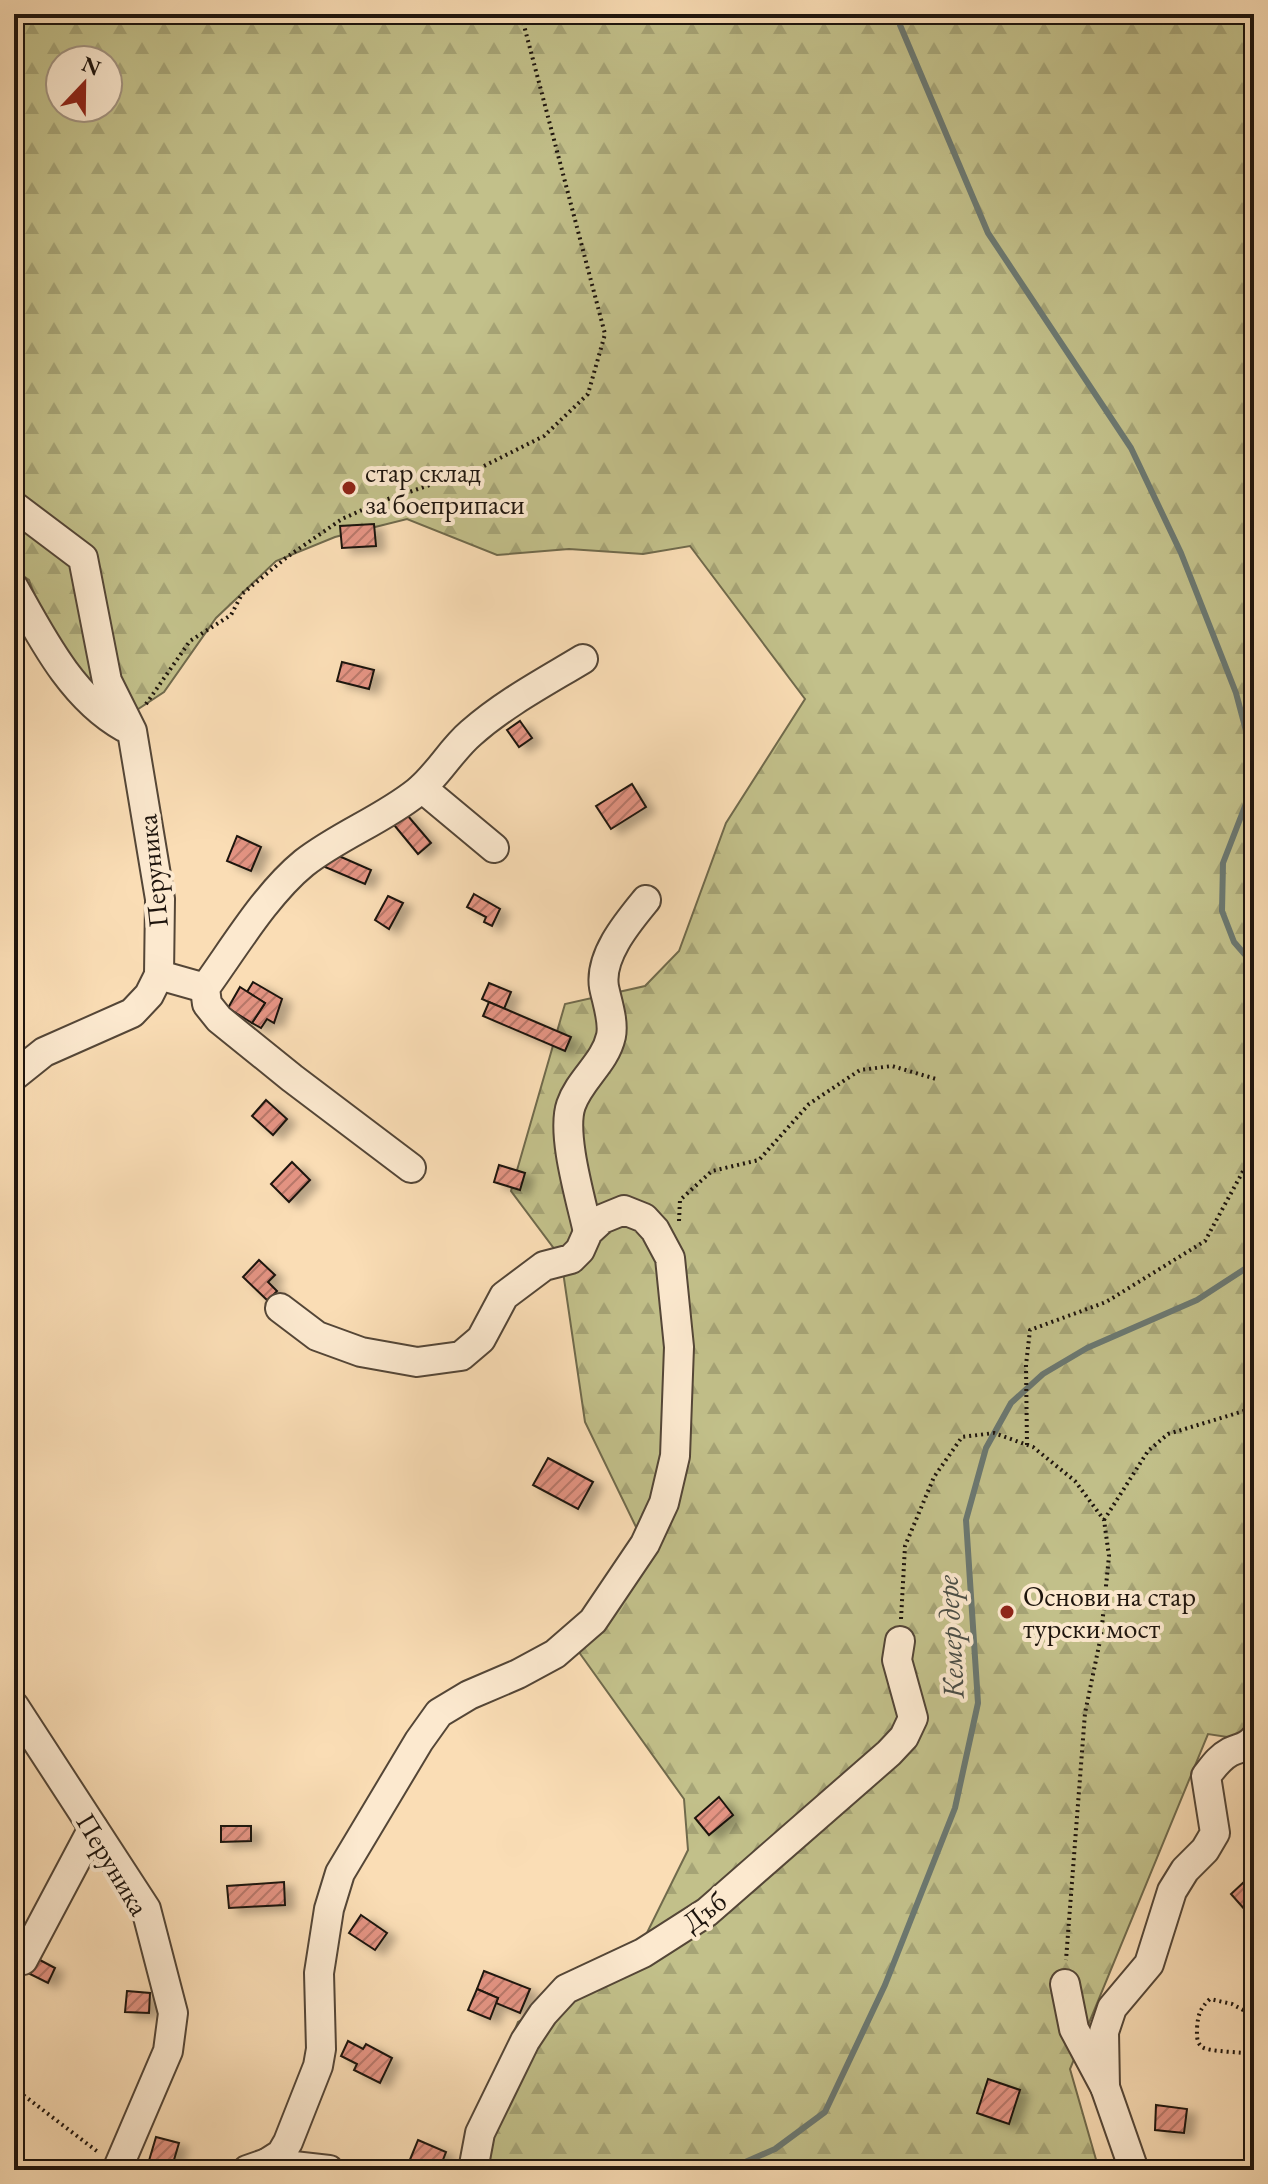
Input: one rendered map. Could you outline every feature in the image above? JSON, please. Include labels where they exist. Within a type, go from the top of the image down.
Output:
[{"type":"street","name":"Перуника","points":[[14,506],[83,558],[107,681],[132,731],[160,899],[159,975]]},
{"type":"street","points":[[14,588],[44,641],[76,686],[117,723],[132,731]]},
{"type":"street","points":[[411,1168],[219,1019],[207,1004],[205,988],[271,898],[301,866],[338,838],[398,807],[422,788],[468,735],[501,708],[583,659]]},
{"type":"street","points":[[422,788],[494,848]]},
{"type":"street","points":[[588,1232],[568,1130],[571,1105],[587,1074],[603,1057],[612,1034],[603,983],[609,957],[627,923],[646,900]]},
{"type":"street","points":[[14,1076],[44,1052],[132,1013],[149,995],[159,975],[205,988]]},
{"type":"street","points":[[257,2166],[281,2154],[318,2066],[321,2049],[319,1973],[329,1909],[340,1873],[439,1713],[469,1695],[555,1654],[593,1621],[645,1544],[664,1503],[675,1456],[679,1347],[670,1258],[655,1230],[644,1218],[624,1210],[602,1219],[588,1232],[580,1250],[571,1259],[544,1266],[504,1296],[481,1339],[461,1356],[417,1362],[361,1352],[317,1336],[280,1308]]},
{"type":"street","name":"Дъб","points":[[473,2170],[480,2133],[525,2041],[543,2014],[566,1989],[643,1953],[707,1912],[904,1737],[913,1718],[897,1660],[900,1641]]},
{"type":"street","name":"Перуника","points":[[14,1706],[146,1909],[173,2013],[168,2051],[118,2169]]},
{"type":"street","points":[[1105,2087],[1104,2032],[1112,2008],[1149,1964],[1172,1891],[1215,1833],[1206,1776],[1218,1759],[1249,1746],[1254,1739]]},
{"type":"street","points":[[23,1960],[93,1828]]},
{"type":"street","points":[[1065,1984],[1074,2029],[1105,2087],[1134,2170]]},
{"type":"street","points":[[257,2166],[329,2170]]},
{"type":"path","points":[[132,731],[153,692],[190,641],[231,615],[242,594],[287,557],[342,519],[382,501],[478,469],[544,436],[588,394],[605,334],[521,14]]},
{"type":"path","points":[[679,1223],[680,1200],[712,1171],[759,1160],[809,1104],[860,1070],[892,1066],[936,1079]]},
{"type":"path","points":[[1027,1445],[1026,1365],[1030,1330],[1106,1302],[1205,1241],[1254,1151]]},
{"type":"path","points":[[1104,1520],[1148,1451],[1168,1434],[1254,1408]]},
{"type":"path","points":[[900,1641],[905,1546],[934,1477],[962,1437],[994,1433],[1027,1445],[1075,1481],[1104,1520],[1109,1556],[1101,1636],[1085,1713],[1065,1984]]},
{"type":"path","points":[[1254,2016],[1232,2004],[1210,1999],[1198,2016],[1197,2039],[1201,2046],[1210,2050],[1254,2054]]},
{"type":"path","points":[[14,2088],[118,2169]]},
{"type":"green space","points":[[14,14],[1254,14],[1254,1741],[1208,1734],[1070,2069],[1099,2170],[471,2170],[473,2133],[518,2022],[635,1957],[688,1850],[684,1799],[571,1641],[637,1529],[585,1422],[561,1258],[511,1191],[565,1004],[645,986],[679,951],[726,823],[805,699],[690,546],[643,554],[569,549],[497,555],[407,519],[335,537],[276,561],[216,618],[164,692],[123,719],[55,651],[29,580],[14,570]]},
{"type":"building","points":[[374,524],[376,546],[342,548],[340,526]]},
{"type":"building","points":[[342,662],[374,670],[369,689],[337,681]]},
{"type":"building","points":[[520,721],[532,738],[519,747],[507,730]]},
{"type":"building","points":[[632,784],[646,807],[611,829],[596,806]]},
{"type":"building","points":[[402,809],[431,843],[418,854],[390,820]]},
{"type":"building","points":[[237,836],[261,847],[251,871],[227,861]]},
{"type":"building","points":[[332,853],[371,870],[365,884],[325,867]]},
{"type":"building","points":[[474,894],[500,909],[492,926],[484,922],[486,917],[467,907]]},
{"type":"building","points":[[388,896],[403,903],[389,929],[375,920]]},
{"type":"building","points":[[253,982],[282,999],[274,1023],[267,1019],[261,1028],[252,1023],[265,1003],[247,992]]},
{"type":"building","points":[[489,983],[511,992],[504,1009],[482,999]]},
{"type":"building","points":[[240,987],[265,1003],[252,1023],[228,1008]]},
{"type":"building","points":[[489,1002],[571,1037],[565,1051],[483,1016]]},
{"type":"building","points":[[266,1100],[287,1119],[273,1135],[252,1116]]},
{"type":"building","points":[[292,1162],[310,1180],[289,1202],[271,1184]]},
{"type":"building","points":[[499,1165],[525,1173],[520,1190],[494,1182]]},
{"type":"building","points":[[259,1260],[275,1275],[268,1282],[277,1291],[268,1301],[243,1277]]},
{"type":"building","points":[[548,1458],[593,1482],[578,1509],[533,1485]]},
{"type":"building","points":[[719,1797],[733,1815],[709,1835],[695,1818]]},
{"type":"building","points":[[221,1826],[251,1826],[251,1841],[221,1842]]},
{"type":"building","points":[[284,1882],[285,1905],[229,1908],[227,1886]]},
{"type":"building","points":[[1244,1882],[1254,1893],[1254,1920],[1231,1894]]},
{"type":"building","points":[[361,1915],[387,1933],[375,1950],[349,1933]]},
{"type":"building","points":[[38,1959],[55,1968],[48,1983],[30,1974]]},
{"type":"building","points":[[484,1971],[530,1989],[520,2013],[496,2003],[498,1998],[477,1989]]},
{"type":"building","points":[[477,1989],[498,1998],[490,2019],[468,2010]]},
{"type":"building","points":[[127,1991],[150,1993],[149,2013],[125,2012]]},
{"type":"building","points":[[348,2041],[363,2049],[366,2044],[392,2058],[380,2083],[354,2070],[357,2064],[341,2056]]},
{"type":"building","points":[[988,2079],[1020,2090],[1009,2124],[977,2113]]},
{"type":"building","points":[[1156,2105],[1187,2109],[1184,2133],[1155,2130]]},
{"type":"building","points":[[156,2137],[179,2143],[171,2170],[148,2164]]},
{"type":"building","points":[[418,2140],[446,2152],[439,2170],[428,2170],[409,2162]]},
{"type":"waterway","points":[[899,14],[900,25],[988,233],[1131,448],[1181,553],[1236,693],[1249,742],[1249,796],[1223,863],[1222,911],[1234,942],[1254,965]]},
{"type":"waterway","name":"Кемер дере","points":[[727,2170],[775,2149],[825,2112],[885,1985],[955,1808],[978,1703],[966,1520],[986,1448],[1011,1403],[1043,1374],[1087,1348],[1197,1300],[1254,1263]]},
{"type":"place","name":"стар склад за боеприпаси","points":[[349,488]]},
{"type":"place","name":"Основи на стар турски мост","points":[[1007,1612]]}]
